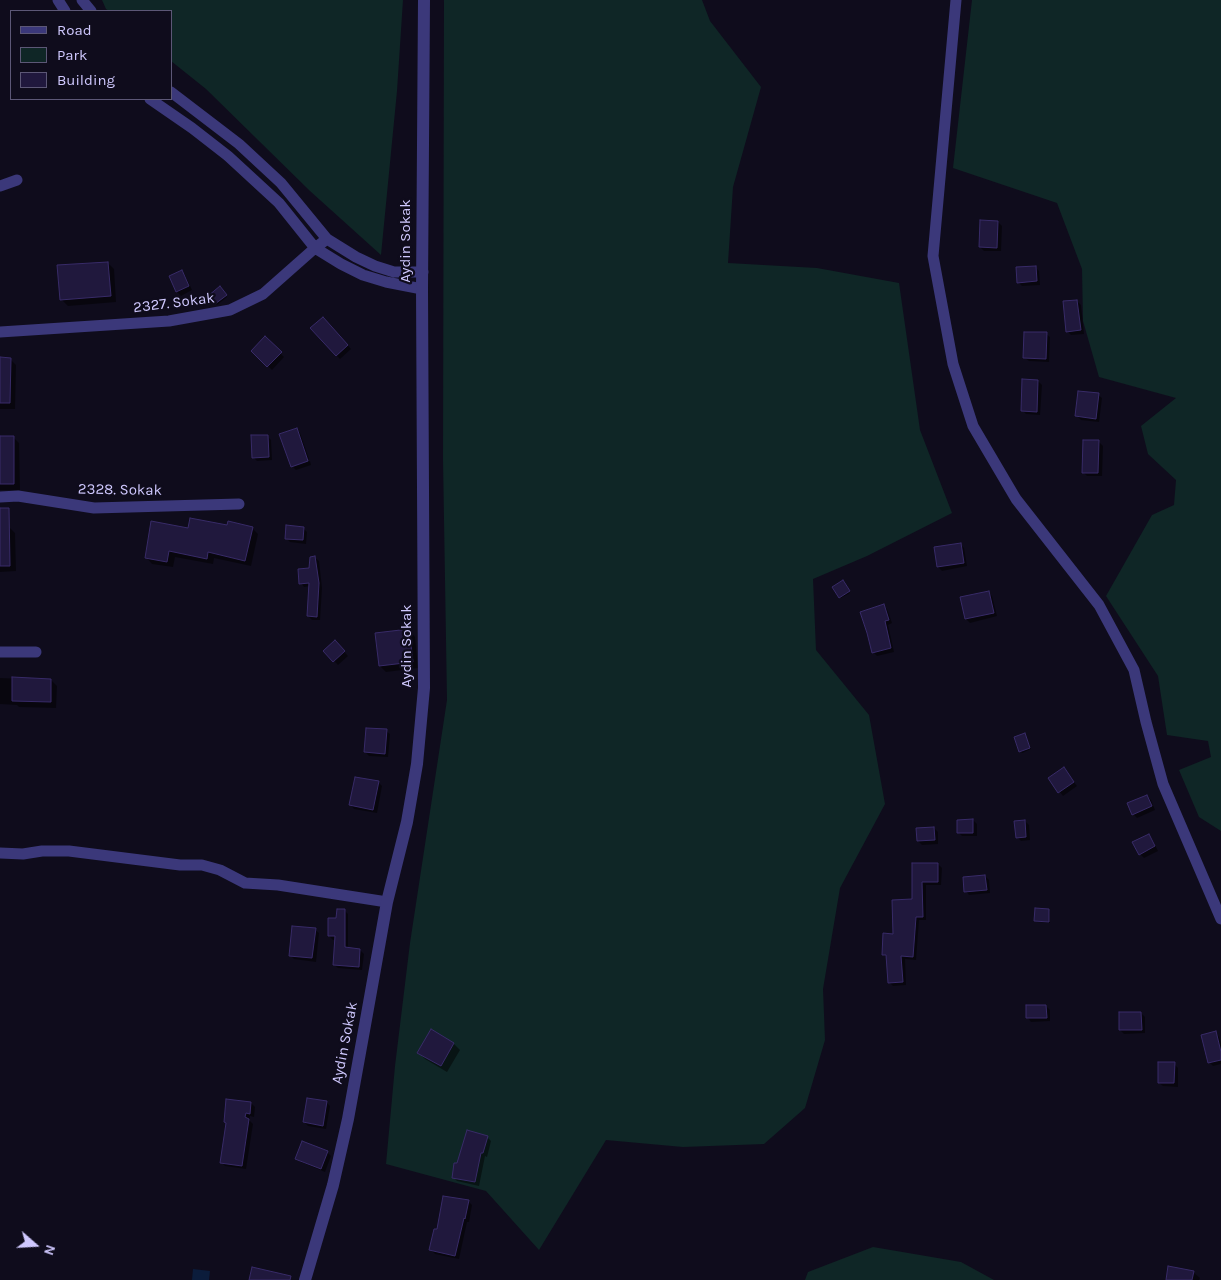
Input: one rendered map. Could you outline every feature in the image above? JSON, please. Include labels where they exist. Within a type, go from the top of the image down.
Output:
[{"type":"street","points":[[82,0],[90,10]]},
{"type":"street","name":"Aydin Sokak","points":[[305,1280],[333,1186],[346,1128],[387,902],[407,822],[417,764],[424,688],[422,289],[424,0]]},
{"type":"street","points":[[956,0],[934,256],[953,364],[973,426],[1016,499],[1099,604],[1134,670],[1163,784],[1221,919]]},
{"type":"street","points":[[172,93],[239,144],[281,183],[327,239],[375,266],[394,272],[423,272]]},
{"type":"street","points":[[151,100],[228,156],[279,203],[315,248],[363,275],[386,282],[422,289]]},
{"type":"street","points":[[0,186],[17,180]]},
{"type":"street","name":"2327. Sokak","points":[[0,332],[169,321],[230,310],[263,294],[327,239]]},
{"type":"street","name":"2328. Sokak","points":[[0,497],[18,496],[94,508],[239,504]]},
{"type":"street","points":[[0,652],[36,652]]},
{"type":"street","points":[[0,852],[23,854],[42,851],[69,851],[180,865],[202,865],[220,870],[245,883],[278,885],[387,902]]},
{"type":"green space","points":[[102,0],[403,0],[397,91],[381,255],[310,191],[206,89],[172,62],[172,10],[106,9]]},
{"type":"green space","points":[[444,0],[702,0],[710,21],[761,87],[733,187],[728,263],[817,268],[899,283],[920,430],[952,513],[867,556],[813,579],[816,650],[869,715],[885,804],[840,888],[823,989],[825,1040],[805,1108],[764,1144],[683,1147],[606,1140],[539,1250],[486,1191],[386,1164],[395,1066],[410,943],[447,700],[443,459]]},
{"type":"green space","points":[[972,0],[1221,0],[1221,831],[1199,817],[1179,770],[1211,757],[1208,741],[1167,735],[1158,676],[1106,596],[1152,515],[1174,505],[1176,480],[1148,454],[1141,426],[1176,398],[1099,377],[1083,321],[1082,269],[1057,203],[953,168]]},
{"type":"green space","points":[[873,1247],[961,1262],[994,1280],[805,1280],[808,1272]]},
{"type":"water","points":[[193,1269],[210,1271],[209,1280],[192,1280]]},
{"type":"building","points":[[980,220],[998,221],[997,248],[979,247]]},
{"type":"building","points":[[108,262],[111,296],[60,300],[57,265]]},
{"type":"building","points":[[1036,266],[1037,281],[1017,283],[1016,267]]},
{"type":"building","points":[[182,270],[189,286],[176,292],[169,276]]},
{"type":"building","points":[[220,286],[227,295],[215,304],[208,296]]},
{"type":"building","points":[[1077,300],[1081,330],[1066,332],[1063,301]]},
{"type":"building","points":[[323,317],[348,345],[336,356],[310,328]]},
{"type":"building","points":[[1024,332],[1047,332],[1046,359],[1023,358]]},
{"type":"building","points":[[265,336],[282,352],[267,367],[251,351]]},
{"type":"building","points":[[0,357],[11,358],[10,403],[0,403]]},
{"type":"building","points":[[1022,379],[1038,380],[1037,412],[1021,411]]},
{"type":"building","points":[[1078,391],[1099,393],[1096,419],[1075,416]]},
{"type":"building","points":[[297,428],[308,461],[291,467],[279,434]]},
{"type":"building","points":[[251,435],[268,435],[269,457],[252,458]]},
{"type":"building","points":[[0,436],[14,436],[14,484],[0,484]]},
{"type":"building","points":[[1083,440],[1099,440],[1098,473],[1082,473]]},
{"type":"building","points":[[0,508],[9,508],[10,566],[0,566]]},
{"type":"building","points":[[190,518],[227,525],[228,521],[253,527],[245,561],[208,552],[207,559],[169,551],[167,562],[145,558],[151,521],[188,528]]},
{"type":"building","points":[[286,525],[304,527],[303,540],[285,539]]},
{"type":"building","points":[[961,543],[964,563],[937,567],[934,547]]},
{"type":"building","points":[[315,556],[319,583],[317,617],[307,616],[309,583],[299,584],[298,569],[309,568],[310,557]]},
{"type":"building","points":[[843,580],[850,591],[839,598],[832,587]]},
{"type":"building","points":[[989,591],[994,613],[965,619],[960,597]]},
{"type":"building","points":[[884,604],[889,620],[885,621],[891,648],[872,653],[860,612]]},
{"type":"building","points":[[409,629],[413,662],[379,666],[375,633]]},
{"type":"building","points":[[335,640],[345,651],[333,662],[323,651]]},
{"type":"building","points":[[12,677],[51,679],[51,702],[12,701]]},
{"type":"building","points":[[366,728],[387,729],[385,754],[364,752]]},
{"type":"building","points":[[1025,733],[1030,748],[1019,752],[1014,737]]},
{"type":"building","points":[[1064,767],[1074,782],[1058,793],[1048,778]]},
{"type":"building","points":[[355,777],[379,781],[373,810],[349,805]]},
{"type":"building","points":[[1147,795],[1152,806],[1132,815],[1127,803]]},
{"type":"building","points":[[973,819],[973,833],[957,833],[957,820]]},
{"type":"building","points":[[1025,820],[1026,837],[1016,838],[1014,821]]},
{"type":"building","points":[[934,827],[935,840],[917,841],[916,828]]},
{"type":"building","points":[[1149,834],[1155,846],[1139,855],[1132,842]]},
{"type":"building","points":[[912,863],[938,863],[938,882],[922,882],[923,917],[916,917],[913,957],[901,956],[903,982],[888,983],[886,955],[882,955],[883,933],[893,934],[892,900],[912,899]]},
{"type":"building","points":[[985,875],[987,890],[964,892],[963,877]]},
{"type":"building","points":[[1035,908],[1049,909],[1049,922],[1034,921]]},
{"type":"building","points":[[337,909],[345,909],[345,947],[360,949],[359,967],[333,965],[335,936],[328,936],[328,918],[336,918]]},
{"type":"building","points":[[292,926],[316,928],[312,958],[289,956]]},
{"type":"building","points":[[1026,1005],[1046,1005],[1047,1018],[1026,1018]]},
{"type":"building","points":[[1119,1012],[1141,1012],[1142,1030],[1119,1030]]},
{"type":"building","points":[[431,1029],[454,1043],[441,1066],[417,1053]]},
{"type":"building","points":[[1216,1031],[1221,1060],[1208,1063],[1201,1035]]},
{"type":"building","points":[[1158,1062],[1175,1062],[1174,1083],[1158,1083]]},
{"type":"building","points":[[307,1098],[327,1101],[323,1126],[303,1122]]},
{"type":"building","points":[[226,1099],[251,1102],[250,1114],[246,1113],[245,1117],[249,1119],[242,1166],[220,1163],[226,1123],[224,1122]]},
{"type":"building","points":[[467,1130],[488,1136],[483,1153],[481,1153],[475,1182],[452,1178],[454,1163],[457,1163]]},
{"type":"building","points":[[302,1141],[328,1151],[321,1169],[295,1159]]},
{"type":"building","points":[[443,1196],[469,1200],[455,1256],[429,1250],[434,1229],[437,1229]]},
{"type":"building","points":[[1168,1266],[1194,1271],[1192,1280],[1166,1280]]},
{"type":"building","points":[[252,1267],[291,1276],[290,1280],[249,1280]]}]
